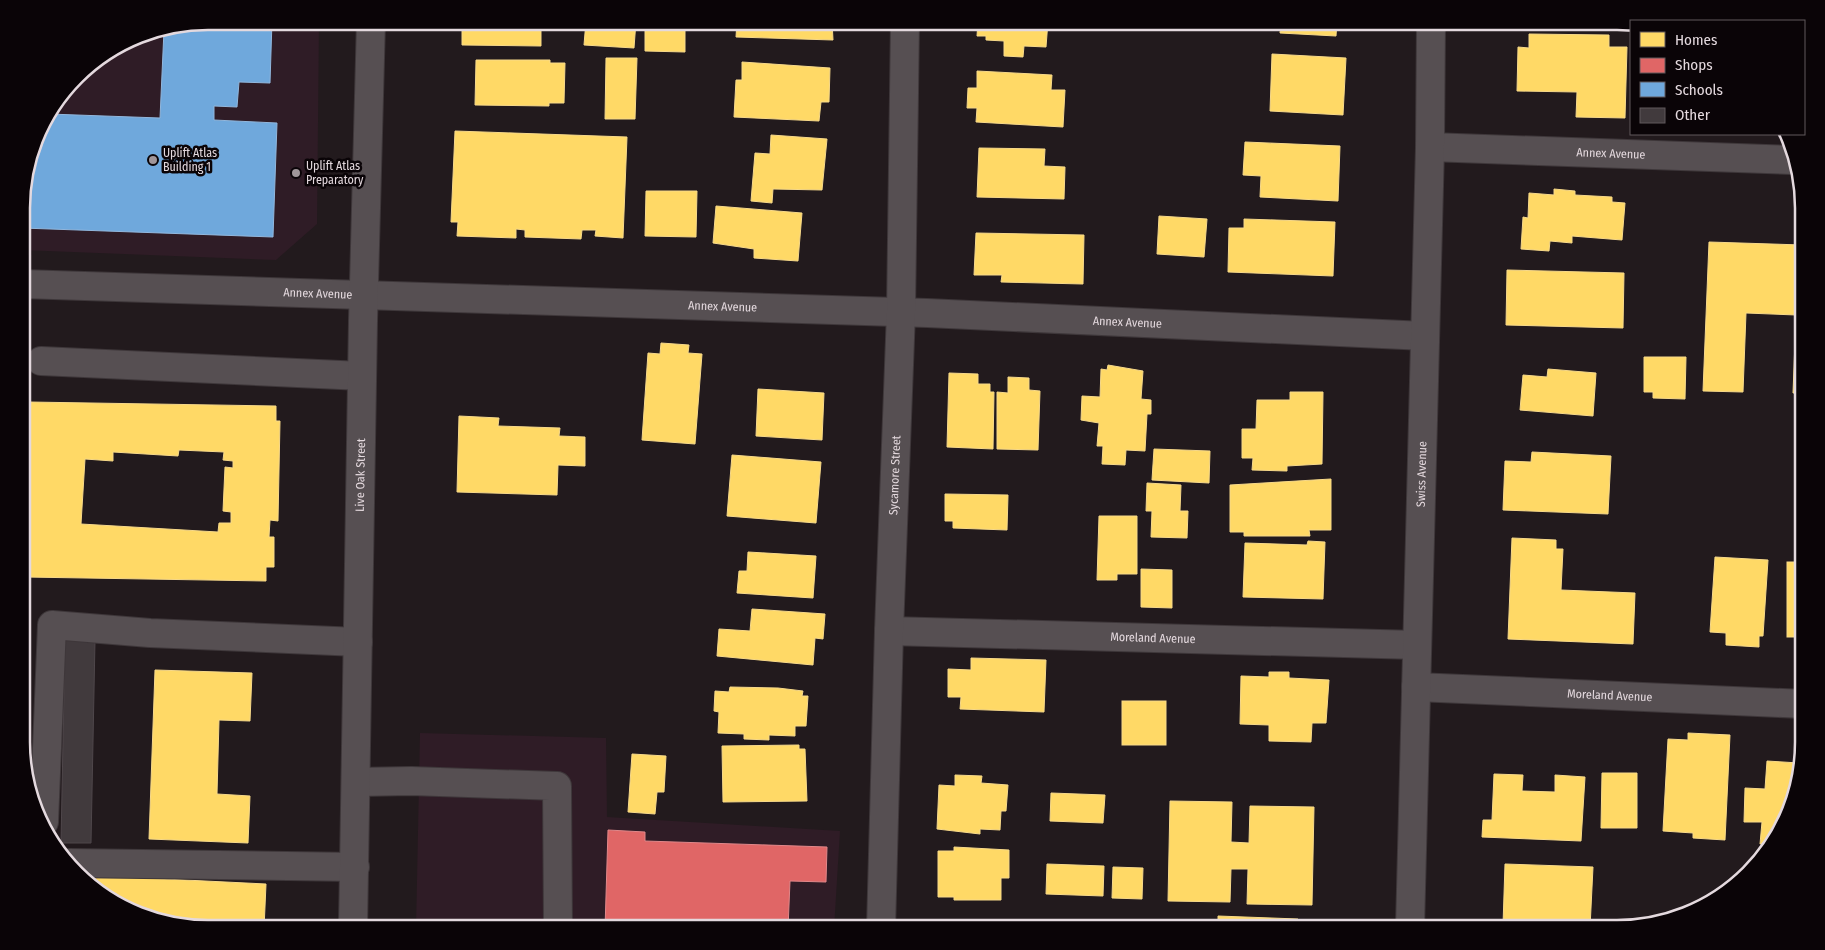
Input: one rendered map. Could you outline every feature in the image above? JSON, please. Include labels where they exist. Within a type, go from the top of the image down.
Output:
[{"type":"street","name":"Live Oak Street","points":[[353,920],[362,376],[371,30]]},
{"type":"street","name":"Sycamore Street","points":[[881,920],[889,631],[901,312],[905,30]]},
{"type":"street","name":"Swiss Avenue","points":[[1410,920],[1430,147],[1431,30]]},
{"type":"street","name":"Annex Avenue","points":[[1430,147],[1788,160]]},
{"type":"street","name":"Annex Avenue","points":[[30,284],[901,312],[1425,336]]},
{"type":"street","points":[[41,360],[362,376]]},
{"type":"street","points":[[44,811],[52,625],[150,633],[358,642]]},
{"type":"street","name":"Moreland Avenue","points":[[889,631],[1417,645]]},
{"type":"street","name":"Moreland Avenue","points":[[1416,687],[1795,704]]},
{"type":"street","points":[[356,782],[557,786],[558,920]]},
{"type":"street","points":[[78,863],[354,867]]},
{"type":"shaded area","name":"Uplift Atlas Preparatory","points":[[272,30],[319,30],[317,224],[276,260],[30,250],[30,228],[273,237],[277,123],[214,120],[214,106],[237,107],[239,82],[270,83]]},
{"type":"shaded area","points":[[164,36],[160,118],[57,114],[82,82],[109,60],[129,48]]},
{"type":"shaded area","points":[[420,733],[606,738],[607,817],[840,831],[835,920],[416,920]]},
{"type":"building: Homes","points":[[462,30],[541,30],[541,46],[462,45]]},
{"type":"building: Homes","points":[[585,30],[635,30],[634,48],[584,45]]},
{"type":"building: Homes","points":[[645,30],[685,30],[685,52],[645,51]]},
{"type":"building: Homes","points":[[736,30],[832,30],[833,40],[736,37]]},
{"type":"building: Homes","points":[[977,30],[1047,30],[1046,47],[1024,46],[1023,57],[1004,56],[1004,41],[986,40],[986,36],[977,36]]},
{"type":"building: Homes","points":[[1280,30],[1336,30],[1336,36],[1280,33]]},
{"type":"building: Homes","points":[[1529,34],[1609,35],[1609,47],[1627,47],[1625,118],[1576,117],[1577,92],[1517,91],[1518,47],[1529,48]]},
{"type":"building: Homes","points":[[1272,54],[1346,58],[1343,115],[1270,111]]},
{"type":"building: Homes","points":[[606,58],[637,58],[635,119],[605,119]]},
{"type":"building: Homes","points":[[476,60],[550,60],[550,63],[565,63],[564,103],[549,103],[549,106],[475,105]]},
{"type":"building: Homes","points":[[742,62],[830,68],[829,102],[821,102],[819,121],[734,117],[736,80],[742,80]]},
{"type":"building: Homes","points":[[977,71],[1052,75],[1051,90],[1065,90],[1063,127],[976,122],[977,108],[967,108],[968,88],[977,88]]},
{"type":"building: Homes","points":[[455,131],[627,137],[623,238],[595,236],[596,230],[582,230],[581,239],[525,237],[525,230],[516,229],[516,238],[457,236],[458,222],[451,222]]},
{"type":"building: Homes","points":[[771,135],[827,139],[822,190],[773,189],[772,203],[751,201],[755,153],[770,154]]},
{"type":"building: Homes","points":[[1245,142],[1340,146],[1338,201],[1260,197],[1261,176],[1243,175]]},
{"type":"building: Homes","points":[[979,148],[1045,149],[1044,166],[1065,167],[1064,199],[977,197]]},
{"type":"building: Homes","points":[[1554,189],[1575,191],[1575,195],[1612,197],[1612,202],[1625,203],[1622,240],[1572,236],[1572,243],[1550,241],[1549,251],[1521,249],[1523,217],[1528,218],[1529,193],[1554,195]]},
{"type":"building: Homes","points":[[646,191],[697,191],[696,237],[645,236]]},
{"type":"building: Homes","points":[[716,206],[802,213],[798,261],[754,258],[754,249],[713,243]]},
{"type":"building: Homes","points":[[1159,216],[1207,219],[1204,257],[1157,254]]},
{"type":"building: Homes","points":[[1244,219],[1335,222],[1333,276],[1228,272],[1229,228],[1244,228]]},
{"type":"building: Homes","points":[[976,233],[1084,235],[1083,284],[1001,282],[1002,275],[974,275]]},
{"type":"building: Homes","points":[[1709,242],[1795,245],[1795,315],[1746,313],[1743,392],[1703,391]]},
{"type":"building: Homes","points":[[1507,270],[1624,273],[1623,328],[1506,325]]},
{"type":"building: Homes","points":[[1795,341],[1795,393],[1793,393]]},
{"type":"building: Homes","points":[[661,343],[689,345],[688,353],[702,354],[695,444],[642,440],[648,353],[660,354]]},
{"type":"building: Homes","points":[[1644,357],[1686,357],[1685,399],[1653,398],[1653,392],[1644,392]]},
{"type":"building: Homes","points":[[1108,365],[1143,371],[1141,399],[1151,400],[1151,414],[1147,414],[1145,451],[1126,450],[1125,465],[1102,464],[1103,446],[1097,446],[1099,423],[1081,420],[1082,396],[1100,397],[1101,369],[1107,370]]},
{"type":"building: Homes","points":[[1548,369],[1596,373],[1593,416],[1520,410],[1523,375],[1547,377]]},
{"type":"building: Homes","points":[[949,373],[978,374],[978,384],[990,384],[990,392],[994,392],[993,449],[947,447]]},
{"type":"building: Homes","points":[[1008,377],[1029,378],[1029,390],[1040,391],[1038,450],[997,449],[997,392],[1008,393]]},
{"type":"building: Homes","points":[[758,389],[824,393],[822,440],[756,436]]},
{"type":"building: Homes","points":[[1290,392],[1323,392],[1322,464],[1287,466],[1287,471],[1252,470],[1253,458],[1242,458],[1242,429],[1256,429],[1257,400],[1290,400]]},
{"type":"building: Homes","points":[[30,402],[276,406],[276,421],[280,421],[278,521],[270,520],[269,537],[274,537],[274,567],[266,567],[266,581],[30,577]],"holes":[[[179,450],[224,452],[223,460],[233,461],[233,468],[225,467],[223,511],[231,512],[231,523],[219,523],[218,532],[81,524],[85,459],[113,461],[113,452],[178,456]]]},
{"type":"building: Homes","points":[[459,416],[499,418],[498,426],[560,428],[559,436],[585,437],[585,466],[558,465],[557,495],[457,492]]},
{"type":"building: Homes","points":[[1154,449],[1210,451],[1209,483],[1152,480]]},
{"type":"building: Homes","points":[[1532,452],[1611,456],[1608,514],[1503,510],[1505,461],[1531,462]]},
{"type":"building: Homes","points":[[732,455],[821,462],[816,523],[727,516]]},
{"type":"building: Homes","points":[[1331,479],[1331,530],[1309,530],[1310,536],[1244,536],[1244,532],[1230,532],[1230,485]]},
{"type":"building: Homes","points":[[1147,483],[1181,485],[1180,511],[1188,511],[1187,538],[1151,537],[1152,511],[1146,511]]},
{"type":"building: Homes","points":[[945,494],[1008,495],[1007,530],[953,528],[953,521],[945,521]]},
{"type":"building: Homes","points":[[1099,516],[1137,516],[1137,574],[1117,574],[1117,580],[1097,580]]},
{"type":"building: Homes","points":[[1512,538],[1556,540],[1556,549],[1563,549],[1561,590],[1635,593],[1633,644],[1508,639]]},
{"type":"building: Homes","points":[[1308,541],[1325,542],[1323,599],[1243,597],[1245,543],[1307,545]]},
{"type":"building: Homes","points":[[748,552],[816,556],[813,598],[737,593],[739,571],[747,571]]},
{"type":"building: Homes","points":[[1715,557],[1768,560],[1763,636],[1759,636],[1759,647],[1726,645],[1726,633],[1710,632]]},
{"type":"building: Homes","points":[[1787,562],[1795,562],[1795,637],[1787,637]]},
{"type":"building: Homes","points":[[1141,569],[1172,570],[1172,608],[1141,607]]},
{"type":"building: Homes","points":[[752,609],[825,614],[823,639],[815,638],[813,665],[717,656],[719,629],[750,631]]},
{"type":"building: Homes","points":[[971,658],[1046,660],[1044,712],[960,709],[961,697],[948,697],[948,669],[971,670]]},
{"type":"building: Homes","points":[[155,670],[252,673],[250,721],[219,720],[217,794],[250,796],[248,843],[149,839]]},
{"type":"building: Homes","points":[[1269,672],[1289,672],[1289,678],[1329,680],[1326,723],[1312,723],[1311,742],[1269,741],[1269,725],[1240,724],[1241,676],[1269,677]]},
{"type":"building: Homes","points":[[730,687],[778,688],[803,691],[802,696],[808,696],[806,726],[795,726],[795,736],[769,735],[769,740],[744,739],[744,734],[718,733],[719,712],[714,711],[715,691],[729,692]]},
{"type":"building: Homes","points":[[1122,701],[1166,701],[1166,745],[1122,745]]},
{"type":"building: Homes","points":[[1688,733],[1730,735],[1725,840],[1693,838],[1693,833],[1663,831],[1668,739],[1688,740]]},
{"type":"building: Homes","points":[[799,745],[799,749],[805,749],[807,801],[723,802],[722,746]]},
{"type":"building: Homes","points":[[632,754],[666,756],[664,792],[657,792],[655,814],[628,812]]},
{"type":"building: Homes","points":[[1767,761],[1793,763],[1786,799],[1777,821],[1765,841],[1760,844],[1762,822],[1744,822],[1745,788],[1765,789]]},
{"type":"building: Homes","points":[[1602,773],[1637,773],[1637,828],[1601,828]]},
{"type":"building: Homes","points":[[1494,774],[1523,775],[1522,791],[1555,792],[1555,775],[1585,777],[1581,841],[1482,837],[1483,820],[1492,820]]},
{"type":"building: Homes","points":[[955,775],[982,776],[981,783],[1008,785],[1006,811],[1001,811],[1000,830],[980,829],[980,834],[937,829],[939,785],[955,786]]},
{"type":"building: Homes","points":[[1051,793],[1105,795],[1103,823],[1050,821]]},
{"type":"building: Homes","points":[[1170,801],[1232,802],[1231,842],[1249,843],[1250,806],[1314,807],[1312,905],[1247,904],[1248,869],[1231,869],[1230,902],[1168,901]]},
{"type":"building: Homes","points":[[954,847],[1009,850],[1009,878],[1001,878],[1001,900],[954,900],[954,897],[938,897],[938,851],[954,851]]},
{"type":"building: Homes","points":[[1047,864],[1104,866],[1103,896],[1046,894]]},
{"type":"building: Homes","points":[[1505,864],[1593,867],[1590,920],[1503,920]]},
{"type":"building: Homes","points":[[1113,867],[1143,868],[1142,899],[1112,898]]},
{"type":"building: Homes","points":[[90,875],[266,884],[264,920],[196,920],[173,917],[129,902]]},
{"type":"building: Homes","points":[[1218,916],[1298,919],[1298,920],[1218,920]]},
{"type":"building: Shops","points":[[608,830],[645,832],[645,841],[827,847],[826,882],[790,881],[788,920],[605,920]]},
{"type":"building: Schools","name":"Uplift Atlas Building 1","points":[[196,30],[272,30],[270,83],[239,82],[237,107],[214,106],[214,120],[277,123],[273,237],[30,228],[30,196],[33,173],[39,151],[48,129],[57,114],[160,118],[164,36]]},
{"type":"building: Other","points":[[65,640],[95,640],[91,843],[61,842]]},
{"type":"place","name":"Uplift Atlas Building 1","points":[[153,160]]},
{"type":"place","name":"Uplift Atlas Preparatory","points":[[296,173]]}]
